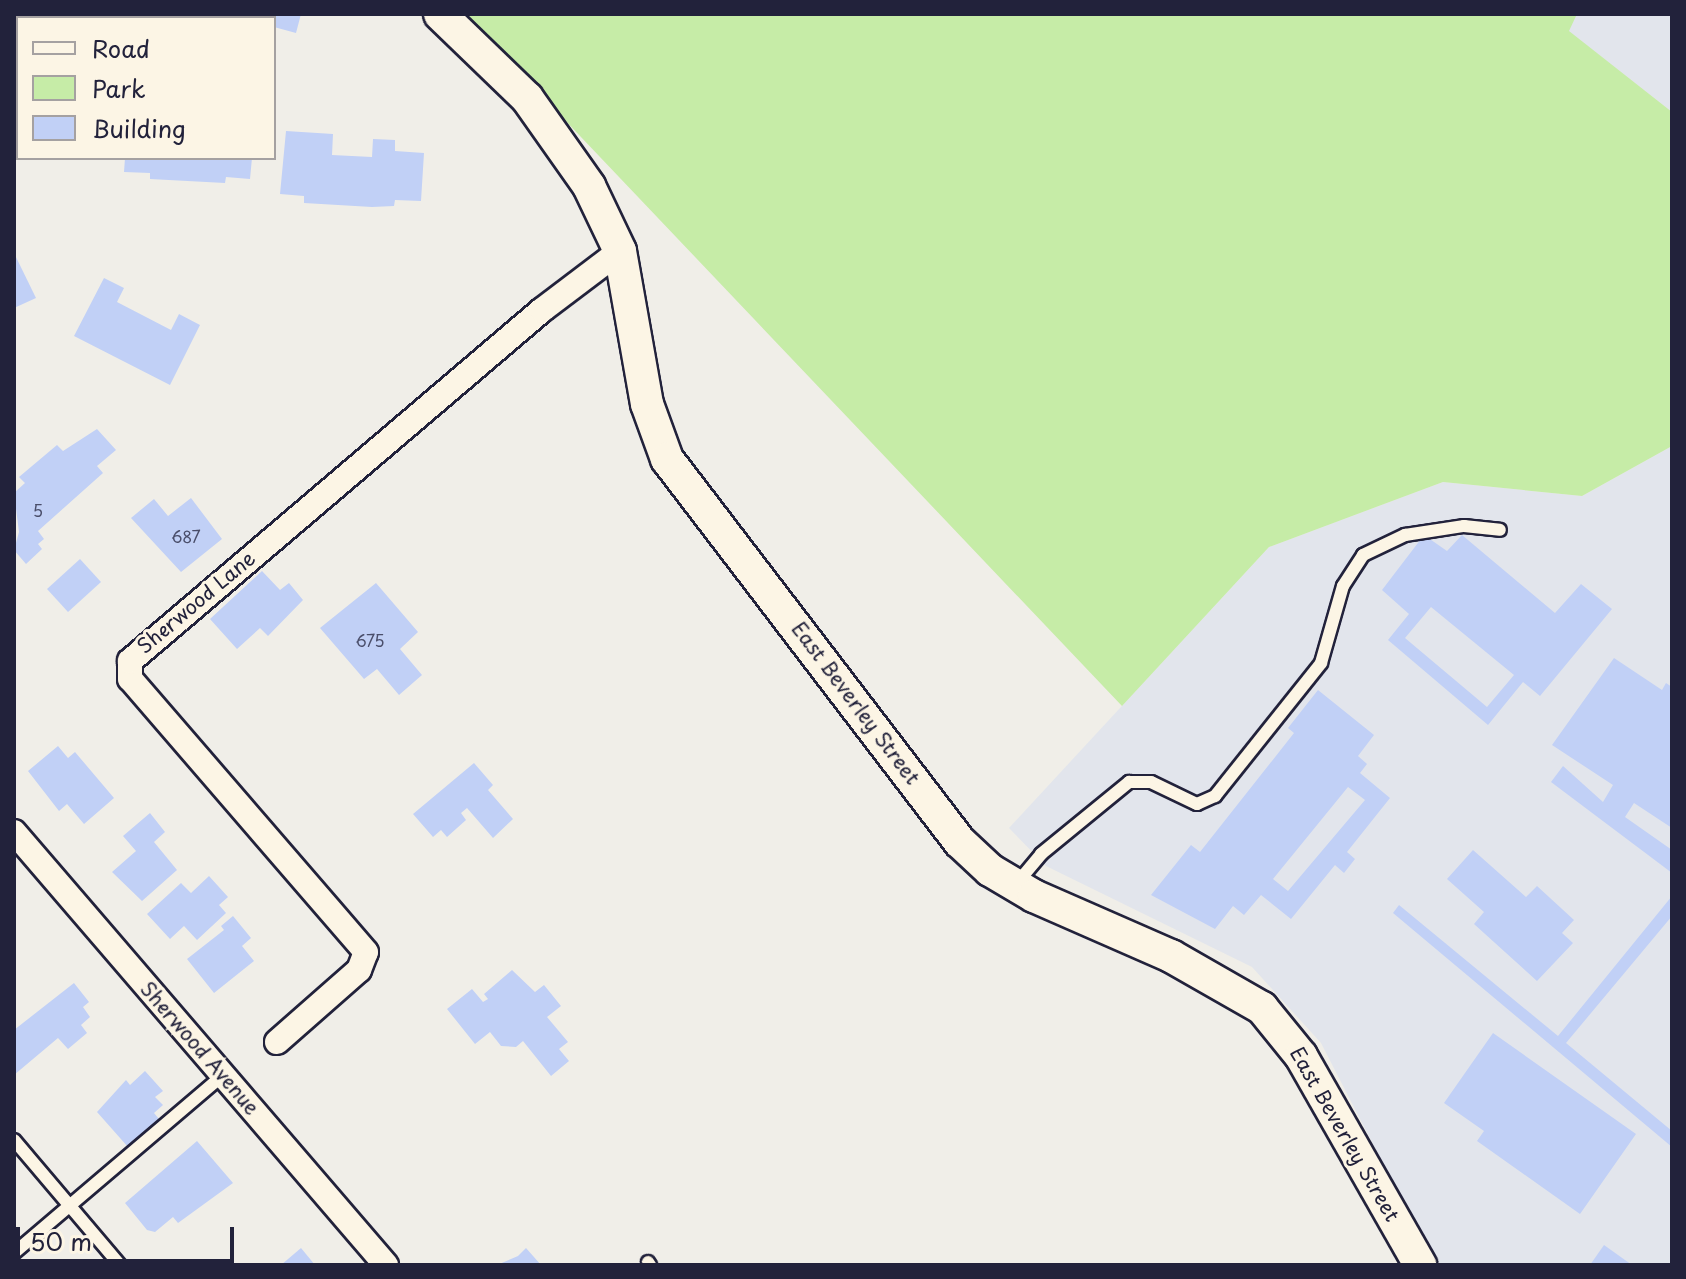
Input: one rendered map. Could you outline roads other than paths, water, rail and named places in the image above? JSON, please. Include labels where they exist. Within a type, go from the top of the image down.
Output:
[{"type":"street","name":"East Beverley Street","points":[[440,14],[510,80],[551,127],[589,186],[620,251],[647,404],[667,459],[960,842],[1015,885],[1171,956],[1234,989],[1272,1017],[1301,1056],[1420,1265]]},
{"type":"street","name":"Sherwood Lane","points":[[277,1042],[359,970],[366,952],[130,679],[130,661],[542,310],[620,251]]},
{"type":"street","name":"Sherwood Avenue","points":[[14,832],[386,1265]]},
{"type":"lane","points":[[1015,885],[1041,854],[1129,782],[1151,782],[1197,804],[1215,796],[1321,663],[1343,586],[1363,555],[1405,535],[1464,526],[1500,530]]},
{"type":"lane","points":[[14,1253],[223,1075]]},
{"type":"lane","points":[[14,1140],[120,1265]]}]
